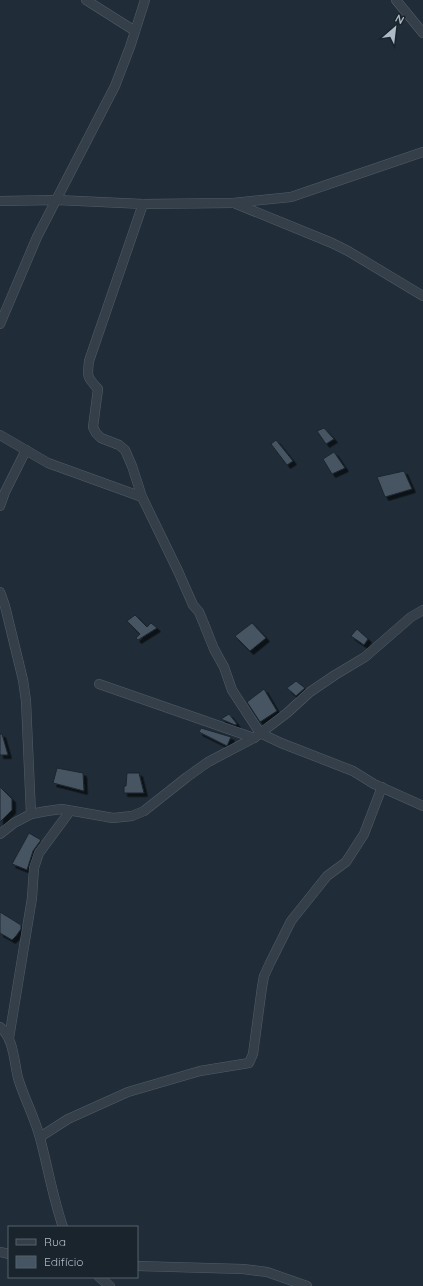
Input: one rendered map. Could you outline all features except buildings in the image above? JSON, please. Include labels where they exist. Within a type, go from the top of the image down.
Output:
[{"type":"street","points":[[86,0],[135,31]]},
{"type":"street","points":[[0,324],[37,237],[115,86],[145,0]]},
{"type":"street","points":[[396,0],[423,33]]},
{"type":"street","points":[[0,201],[56,200],[144,204],[233,203],[292,198],[423,152]]},
{"type":"street","points":[[233,203],[332,243],[423,296]]},
{"type":"street","points":[[144,204],[89,361],[87,372],[88,379],[98,389],[93,427],[101,438],[119,445],[125,450],[142,497],[193,605],[202,618],[214,649],[224,667],[232,690],[257,736]]},
{"type":"street","points":[[0,435],[48,463],[142,497]]},
{"type":"street","points":[[0,506],[5,492],[26,450]]},
{"type":"street","points":[[0,592],[5,606],[23,680],[26,701],[31,814]]},
{"type":"street","points":[[0,834],[14,822],[31,814],[62,809],[112,818],[132,816],[144,811],[187,776],[208,762],[257,736],[322,684],[365,657],[411,617],[423,610]]},
{"type":"street","points":[[99,684],[281,743],[354,771],[382,788],[423,806]]},
{"type":"street","points":[[40,1137],[68,1119],[128,1092],[200,1071],[249,1063],[253,1054],[264,976],[270,963],[291,921],[319,885],[327,876],[346,862],[356,847],[364,834],[382,788]]},
{"type":"street","points":[[9,1038],[32,898],[34,868],[39,853],[70,811]]},
{"type":"street","points":[[0,1027],[9,1038],[18,1077],[40,1137],[54,1200],[63,1226]]},
{"type":"street","points":[[138,1266],[243,1269],[261,1271],[293,1280],[307,1286]]},
{"type":"street","points":[[100,1278],[110,1286]]}]
